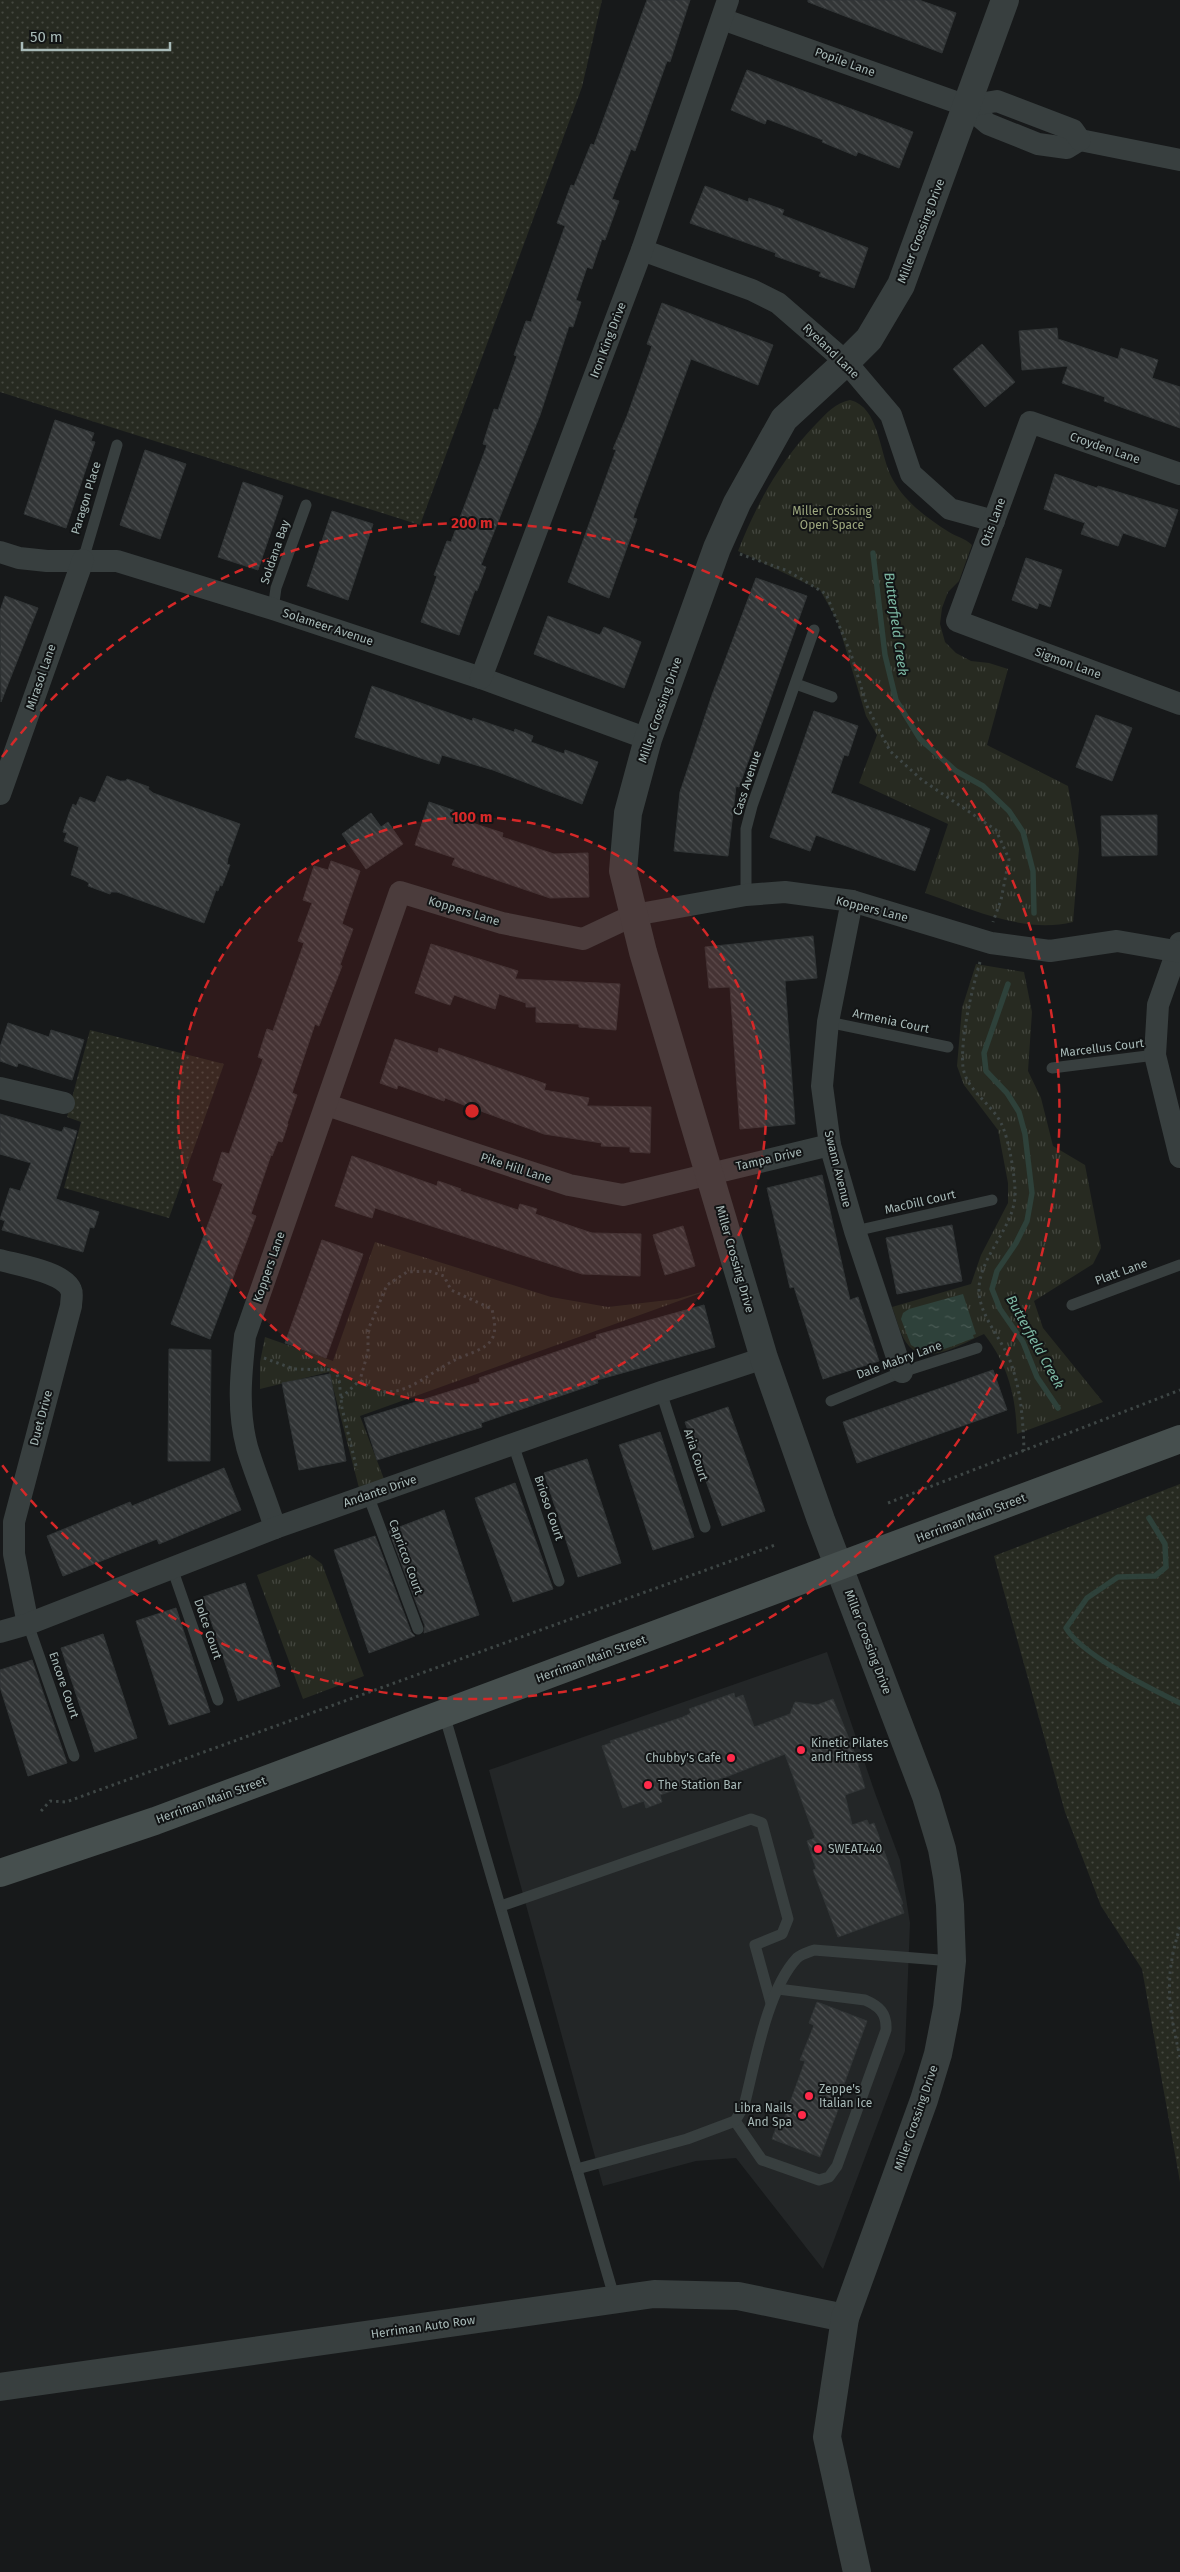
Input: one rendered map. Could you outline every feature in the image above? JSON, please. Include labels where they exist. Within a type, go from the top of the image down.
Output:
[{"type":"main road","name":"Herriman Main Street","points":[[0,1874],[155,1820],[444,1714],[840,1568],[1180,1439]]},
{"type":"street","name":"Miller Crossing Drive","points":[[857,2572],[827,2437],[845,2318],[924,2100],[938,2054],[947,2008],[952,1961],[947,1877],[934,1822],[764,1358],[634,915],[623,871],[628,813],[648,740],[717,548],[736,503],[784,419],[846,362],[869,338],[901,285],[1005,0]]},
{"type":"street","name":"Popile Lane","points":[[725,9],[967,106]]},
{"type":"street","name":"Iron King Drive","points":[[481,678],[642,250],[725,9]]},
{"type":"street","points":[[967,106],[997,101],[1073,130],[1080,140],[1179,157]]},
{"type":"street","name":"Ryeland Lane","points":[[642,250],[752,290],[778,304],[846,362],[891,415],[911,474],[950,509],[994,521]]},
{"type":"street","name":"Otis Lane","points":[[956,621],[1030,422]]},
{"type":"street","name":"Croyden Lane","points":[[1030,422],[1180,474]]},
{"type":"street","name":"Solameer Avenue","points":[[0,552],[28,559],[116,561],[273,609],[481,678],[648,740]]},
{"type":"street","name":"Mirasol Lane","points":[[0,794],[82,560]]},
{"type":"street","name":"Sigmon Lane","points":[[956,621],[1180,704]]},
{"type":"street","name":"Koppers Lane","points":[[276,1528],[248,1448],[241,1413],[241,1374],[245,1336],[400,892],[502,923],[583,939],[634,915],[746,895],[785,892],[852,901],[991,943],[1050,951],[1117,941],[1179,949]]},
{"type":"street","name":"Swann Avenue","points":[[852,901],[828,1022],[822,1086],[830,1145],[855,1232],[902,1372]]},
{"type":"street","points":[[1179,949],[1158,1005],[1155,1055],[1180,1156]]},
{"type":"street","points":[[0,1088],[64,1103]]},
{"type":"street","name":"Pike Hill Lane","points":[[327,1105],[569,1185],[622,1195],[709,1173]]},
{"type":"street","name":"Tampa Drive","points":[[709,1173],[830,1145]]},
{"type":"street","name":"Duet Drive","points":[[0,1260],[51,1274],[63,1280],[71,1291],[71,1306],[14,1522],[14,1554],[28,1624]]},
{"type":"street","name":"Andante Drive","points":[[0,1632],[28,1624],[276,1528],[368,1495],[661,1392],[764,1358]]},
{"type":"street","name":"Herriman Auto Row","points":[[0,2387],[654,2294],[738,2296],[845,2318]]},
{"type":"lane","name":"Paragon Place","points":[[82,560],[117,445]]},
{"type":"lane","name":"Soldana Bay","points":[[273,609],[276,588],[306,505]]},
{"type":"lane","name":"Cass Avenue","points":[[746,895],[746,829],[752,806],[814,630]]},
{"type":"lane","points":[[796,684],[832,697]]},
{"type":"lane","name":"Armenia Court","points":[[828,1022],[948,1047]]},
{"type":"lane","name":"Marcellus Court","points":[[1052,1068],[1155,1055]]},
{"type":"lane","name":"MacDill Court","points":[[855,1232],[992,1200]]},
{"type":"lane","name":"Platt Lane","points":[[1072,1305],[1180,1265]]},
{"type":"lane","name":"Dale Mabry Lane","points":[[831,1401],[902,1372],[977,1348]]},
{"type":"lane","name":"Aria Court","points":[[661,1392],[705,1527]]},
{"type":"lane","name":"Brioso Court","points":[[513,1444],[559,1580]]},
{"type":"lane","name":"Capricco Court","points":[[368,1495],[418,1629]]},
{"type":"lane","name":"Dolce Court","points":[[172,1568],[218,1700]]},
{"type":"lane","name":"Encore Court","points":[[28,1624],[74,1756]]},
{"type":"lane","points":[[444,1714],[615,2300]]},
{"type":"lane","points":[[501,1906],[751,1819],[762,1823],[788,1919],[782,1934],[755,1946],[772,2003]]},
{"type":"lane","points":[[577,2169],[687,2139],[735,2121],[744,2106],[772,2003],[786,1973],[798,1957],[814,1950],[952,1961]]},
{"type":"lane","points":[[735,2121],[762,2160],[819,2180],[829,2177],[837,2166],[886,2030],[887,2019],[884,2013],[873,2003],[865,2000],[778,1989]]},
{"type":"path","points":[[737,553],[788,571],[826,594],[851,654],[866,706],[890,751],[922,780],[996,830],[1009,859],[1001,900],[992,927]]},
{"type":"path","points":[[341,1398],[360,1380],[368,1352],[368,1330],[387,1285],[407,1272],[429,1271],[444,1276],[451,1290],[492,1309],[495,1325],[492,1340],[483,1347],[453,1361],[429,1377],[409,1387],[386,1392],[369,1388],[360,1380]]},
{"type":"path","points":[[264,1358],[294,1369],[335,1370],[339,1379],[341,1398],[357,1470]]},
{"type":"path","points":[[888,1504],[1180,1390]]},
{"type":"path","points":[[41,1811],[50,1801],[66,1802],[775,1545]]},
{"type":"path","points":[[1180,1927],[1168,1978],[1172,2020],[1180,2056]]},
{"type":"shaded area","points":[[827,1652],[900,1860],[910,1923],[905,2051],[823,2269],[736,2158],[696,2161],[603,2186],[489,1770]]},
{"type":"green space","points":[[0,0],[602,0],[582,87],[420,525],[0,392]]},
{"type":"green space","name":"Miller Crossing Open Space","points":[[850,400],[860,404],[873,422],[888,470],[904,496],[933,521],[972,545],[959,581],[948,592],[942,608],[940,624],[945,642],[956,653],[971,661],[989,663],[1008,669],[987,745],[1068,786],[1079,849],[1073,922],[1035,925],[1017,922],[998,918],[925,893],[948,824],[859,783],[877,735],[866,716],[837,620],[820,590],[738,551],[762,499],[791,453],[828,412],[840,403]]},
{"type":"green space","points":[[976,964],[1024,972],[1032,1012],[1028,1071],[1041,1098],[1053,1146],[1085,1165],[1101,1248],[1093,1264],[1034,1301],[1043,1328],[1103,1402],[1017,1434],[1015,1407],[1009,1381],[999,1357],[984,1334],[957,1347],[936,1354],[917,1352],[903,1338],[892,1307],[971,1284],[981,1255],[1008,1203],[1008,1183],[998,1130],[964,1085],[957,1066],[962,1008]]},
{"type":"green space","points":[[90,1030],[224,1064],[169,1218],[64,1188],[81,1122],[67,1117]]},
{"type":"green space","points":[[375,1242],[551,1297],[608,1307],[677,1299],[712,1289],[360,1416],[384,1479],[359,1488],[329,1372],[260,1389],[260,1362],[265,1337],[333,1361]]},
{"type":"green space","points":[[1180,1484],[1180,2182],[1142,1969],[1101,1906],[1065,1812],[994,1556]]},
{"type":"green space","points":[[310,1555],[322,1564],[364,1676],[303,1699],[257,1575]]},
{"type":"water","points":[[963,1294],[976,1334],[973,1335],[974,1338],[934,1351],[926,1351],[911,1345],[901,1319],[903,1313],[909,1309]]},
{"type":"building","points":[[647,0],[690,0],[670,62],[667,61],[635,151],[631,149],[612,199],[619,201],[605,240],[602,239],[592,269],[587,267],[576,300],[581,302],[573,327],[569,326],[540,415],[481,565],[486,567],[477,591],[475,590],[459,635],[421,622],[437,576],[434,575],[447,541],[451,542],[487,445],[483,444],[494,409],[498,410],[517,356],[514,355],[526,321],[531,322],[565,226],[557,223],[571,185],[574,186],[591,144],[594,145]]},
{"type":"building","points":[[808,0],[919,0],[956,13],[942,53],[808,2]]},
{"type":"building","points":[[747,70],[913,132],[899,168],[858,152],[856,156],[822,142],[823,140],[767,119],[765,124],[731,110]]},
{"type":"building","points":[[705,186],[748,202],[749,198],[784,210],[782,215],[868,248],[854,288],[819,276],[821,272],[775,256],[776,253],[690,223]]},
{"type":"building","points":[[662,303],[773,345],[758,385],[691,359],[633,518],[637,519],[609,598],[568,582],[616,450],[613,449],[652,346],[647,344]]},
{"type":"building","points":[[1057,328],[1058,339],[1118,359],[1121,348],[1158,360],[1152,378],[1180,387],[1180,428],[1104,401],[1105,397],[1062,383],[1068,366],[1022,370],[1019,331]]},
{"type":"building","points":[[982,344],[1015,382],[985,407],[953,369]]},
{"type":"building","points":[[55,420],[94,433],[91,441],[95,442],[66,528],[24,514]]},
{"type":"building","points":[[145,450],[186,464],[160,539],[120,525]]},
{"type":"building","points":[[1055,474],[1097,488],[1098,486],[1178,510],[1165,547],[1123,533],[1118,546],[1081,534],[1085,523],[1044,509]]},
{"type":"building","points":[[243,482],[283,496],[258,570],[218,557]]},
{"type":"building","points":[[332,511],[373,524],[348,600],[307,586]]},
{"type":"building","points":[[1026,558],[1062,570],[1050,607],[1039,603],[1037,609],[1012,600]]},
{"type":"building","points":[[756,578],[807,596],[739,787],[736,786],[728,856],[674,851],[680,792],[712,695]]},
{"type":"building","points":[[5,596],[38,608],[1,702],[0,611]]},
{"type":"building","points":[[548,616],[600,635],[604,627],[641,642],[624,688],[534,654]]},
{"type":"building","points":[[372,686],[472,721],[473,718],[514,732],[515,729],[533,736],[531,742],[564,754],[565,750],[598,762],[582,804],[493,770],[442,755],[439,764],[355,737]]},
{"type":"building","points":[[814,711],[858,726],[848,756],[844,755],[831,793],[930,829],[915,871],[816,835],[810,851],[770,837]]},
{"type":"building","points":[[1096,715],[1132,728],[1112,781],[1076,767]]},
{"type":"building","points":[[107,776],[120,781],[126,781],[127,779],[149,787],[148,789],[153,793],[240,824],[228,858],[227,864],[230,865],[222,886],[220,885],[218,891],[216,890],[204,923],[117,892],[111,892],[110,894],[88,886],[89,883],[71,875],[79,847],[64,841],[67,833],[63,832],[69,814],[73,804],[76,806],[80,797],[95,803]]},
{"type":"building","points":[[429,802],[462,813],[460,819],[503,833],[502,837],[554,854],[588,853],[589,897],[550,898],[452,865],[455,858],[415,845]]},
{"type":"building","points":[[371,813],[381,827],[388,822],[403,844],[366,869],[342,834]]},
{"type":"building","points":[[1157,815],[1157,855],[1102,856],[1101,816]]},
{"type":"building","points":[[331,861],[360,871],[342,924],[353,929],[340,965],[342,966],[319,1026],[315,1024],[292,1093],[297,1095],[282,1142],[278,1141],[271,1155],[251,1214],[256,1216],[210,1339],[171,1324],[223,1184],[213,1180],[222,1152],[229,1154],[263,1059],[258,1057],[267,1029],[273,1031],[304,943],[298,941],[312,903],[303,900],[314,866],[328,870]]},
{"type":"building","points":[[813,936],[817,978],[785,981],[795,1124],[740,1129],[730,987],[709,988],[705,947]]},
{"type":"building","points":[[431,944],[518,971],[515,979],[620,984],[616,1030],[579,1027],[579,1024],[536,1022],[536,1007],[526,1007],[526,1003],[499,994],[495,1009],[454,995],[450,1005],[415,993]]},
{"type":"building","points":[[8,1023],[49,1037],[51,1030],[84,1040],[72,1080],[18,1063],[17,1067],[0,1061],[0,1047]]},
{"type":"building","points":[[395,1039],[438,1053],[439,1048],[546,1084],[544,1090],[589,1098],[587,1106],[651,1107],[650,1153],[630,1152],[630,1147],[601,1146],[602,1143],[544,1134],[445,1098],[444,1101],[398,1085],[397,1089],[380,1083]]},
{"type":"building","points":[[0,1114],[62,1132],[64,1127],[77,1131],[56,1199],[99,1212],[94,1228],[90,1227],[83,1252],[2,1230],[5,1221],[0,1219],[10,1188],[20,1191],[31,1163],[0,1154]]},
{"type":"building","points":[[352,1156],[437,1186],[438,1181],[461,1189],[460,1191],[518,1210],[520,1204],[537,1209],[535,1214],[592,1233],[641,1234],[640,1276],[582,1274],[375,1208],[372,1218],[335,1206]]},
{"type":"building","points":[[822,1175],[850,1300],[858,1297],[879,1361],[823,1379],[794,1287],[790,1288],[767,1188]]},
{"type":"building","points":[[952,1225],[962,1281],[897,1294],[886,1238]]},
{"type":"building","points":[[683,1226],[695,1266],[665,1275],[653,1235]]},
{"type":"building","points":[[322,1240],[363,1254],[326,1358],[285,1343]]},
{"type":"building","points":[[704,1305],[715,1347],[597,1380],[598,1383],[481,1423],[482,1427],[377,1460],[364,1418],[480,1382],[479,1378],[597,1338],[596,1335]]},
{"type":"building","points":[[169,1349],[211,1350],[210,1461],[168,1461]]},
{"type":"building","points":[[993,1370],[1007,1410],[857,1463],[843,1422]]},
{"type":"building","points":[[330,1374],[346,1461],[299,1470],[282,1383]]},
{"type":"building","points":[[728,1407],[765,1511],[722,1526],[685,1422]]},
{"type":"building","points":[[660,1432],[694,1537],[653,1550],[619,1445]]},
{"type":"building","points":[[587,1459],[621,1563],[578,1577],[544,1473]]},
{"type":"building","points":[[224,1468],[241,1510],[159,1544],[157,1539],[63,1576],[47,1536],[130,1502],[132,1506]]},
{"type":"building","points":[[515,1483],[553,1589],[513,1602],[475,1498]]},
{"type":"building","points":[[444,1510],[479,1615],[424,1633],[425,1626],[389,1531]]},
{"type":"building","points":[[375,1536],[411,1632],[415,1636],[369,1653],[334,1550]]},
{"type":"building","points":[[245,1583],[280,1686],[238,1701],[203,1597]]},
{"type":"building","points":[[176,1608],[210,1712],[169,1725],[136,1621]]},
{"type":"building","points":[[103,1634],[137,1738],[95,1752],[61,1648]]},
{"type":"building","points":[[32,1660],[67,1763],[28,1776],[0,1687],[0,1670]]},
{"type":"building","points":[[734,1693],[735,1698],[743,1695],[754,1727],[790,1714],[795,1702],[817,1705],[833,1699],[855,1754],[865,1788],[845,1795],[852,1825],[867,1820],[869,1825],[874,1823],[903,1904],[901,1904],[904,1913],[838,1937],[813,1870],[816,1869],[807,1841],[815,1838],[785,1754],[726,1777],[707,1782],[703,1780],[660,1795],[662,1802],[646,1808],[644,1801],[623,1808],[602,1746],[611,1743],[610,1741],[683,1717],[691,1713],[689,1709]]},
{"type":"building","points":[[817,2002],[867,2021],[839,2098],[842,2099],[820,2157],[772,2139],[780,2117],[784,2119],[805,2061],[800,2060],[814,2025],[809,2023]]},
{"type":"waterway","name":"Butterfield Creek","points":[[873,553],[885,655],[896,700],[920,739],[956,771],[983,786],[1009,811],[1023,832],[1033,871],[1034,913]]},
{"type":"waterway","name":"Butterfield Creek","points":[[1008,984],[984,1053],[986,1071],[1007,1093],[1019,1112],[1025,1134],[1032,1193],[1027,1221],[1016,1243],[997,1271],[992,1289],[1000,1309],[1023,1342],[1037,1377],[1058,1408]]},
{"type":"waterway","name":"Butterfield Creek","points":[[1149,1518],[1165,1544],[1166,1567],[1155,1576],[1118,1577],[1087,1598],[1066,1628],[1086,1649],[1101,1659],[1135,1680],[1180,1703]]},
{"type":"place","name":"Kinetic Pilates and Fitness","points":[[801,1750]]},
{"type":"place","name":"Chubby's Cafe","points":[[731,1758]]},
{"type":"place","name":"The Station Bar","points":[[648,1785]]},
{"type":"place","name":"SWEAT440","points":[[818,1849]]},
{"type":"place","name":"Zeppe's Italian Ice","points":[[809,2096]]},
{"type":"place","name":"Libra Nails And Spa","points":[[802,2115]]}]
